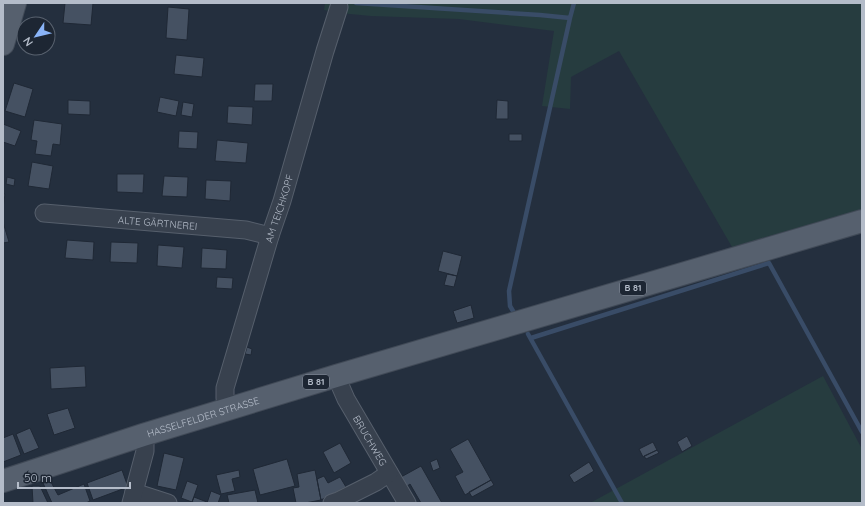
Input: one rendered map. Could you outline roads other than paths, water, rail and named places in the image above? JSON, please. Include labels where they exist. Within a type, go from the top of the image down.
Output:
[{"type":"main road","points":[[3,44],[15,3]]},
{"type":"main road","name":"HASSELFELDER STRASSE","points":[[3,481],[143,435],[336,376],[862,221]]},
{"type":"street","name":"AM TEICHKOPF","points":[[228,409],[225,388],[282,200],[324,51],[339,7]]},
{"type":"street","name":"ALTE GÄRTNEREI","points":[[44,213],[246,230],[270,236]]},
{"type":"street","name":"BRUCHWEG","points":[[336,376],[346,399],[407,503]]},
{"type":"street","points":[[143,435],[145,451],[133,498],[168,503]]},
{"type":"street","points":[[332,503],[376,482],[389,473]]},
{"type":"waterway","points":[[356,3],[570,18],[574,3]]},
{"type":"waterway","points":[[513,311],[510,306],[509,291],[570,18]]},
{"type":"waterway","points":[[531,338],[769,263],[862,432]]},
{"type":"waterway","points":[[528,334],[622,503]]}]
